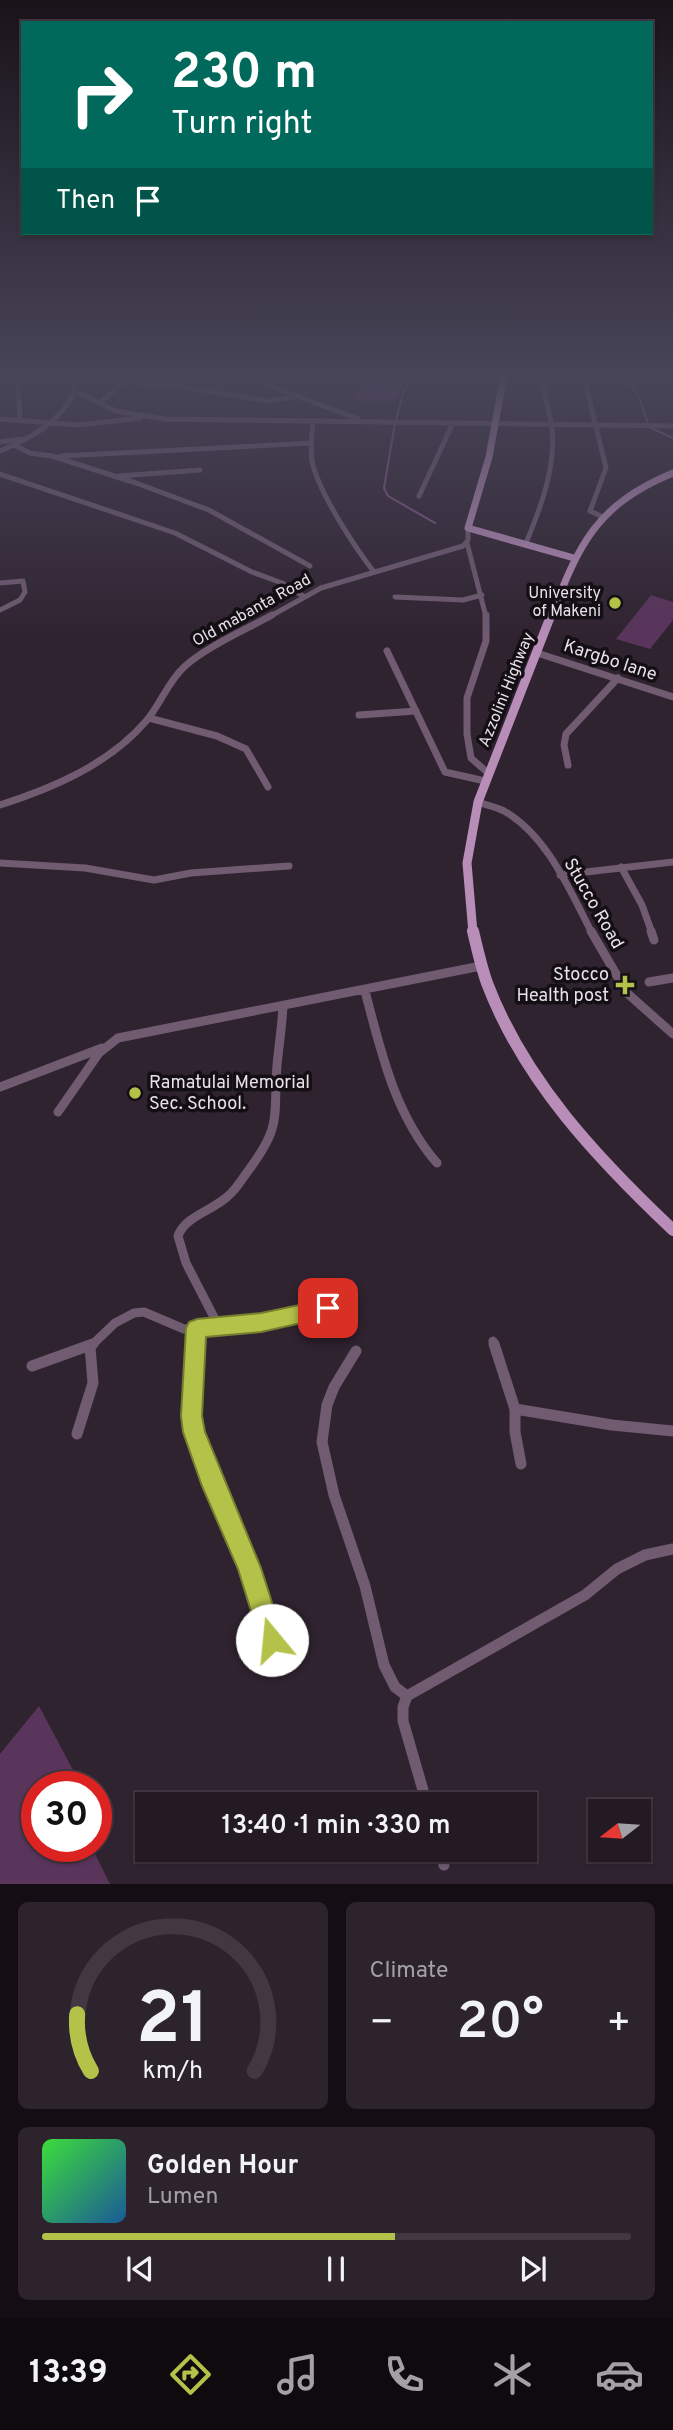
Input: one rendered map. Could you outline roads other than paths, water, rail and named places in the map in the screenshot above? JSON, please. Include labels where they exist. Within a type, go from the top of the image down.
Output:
[{"type":"main road","points":[[487,463],[468,528],[574,558]]},
{"type":"main road","name":"Azzolini Highway","points":[[673,473],[630,493],[603,517],[583,540],[486,778],[468,844],[466,886],[481,967],[521,1051],[569,1124],[630,1191],[673,1230]]},
{"type":"street","points":[[73,463],[209,510],[310,566]]},
{"type":"street","points":[[313,463],[314,470],[353,545],[374,572]]},
{"type":"street","points":[[419,496],[434,463]]},
{"type":"street","points":[[526,543],[549,463]]},
{"type":"street","points":[[603,517],[590,511],[606,468],[605,463]]},
{"type":"street","points":[[115,477],[200,470]]},
{"type":"street","points":[[0,474],[175,533],[259,575],[282,583],[303,596]]},
{"type":"street","points":[[468,528],[467,543],[486,610],[486,641],[470,684],[466,715],[471,758],[486,778]]},
{"type":"street","name":"Old mabanta Road","points":[[0,806],[50,789],[123,745],[149,718],[185,665],[303,596],[467,543]]},
{"type":"street","points":[[0,583],[23,581],[26,591],[22,600],[0,610]]},
{"type":"street","points":[[395,597],[463,600],[482,595]]},
{"type":"street","points":[[387,651],[445,772],[486,778]]},
{"type":"street","name":"Kargbo lane","points":[[537,653],[673,697]]},
{"type":"street","points":[[568,765],[564,746],[566,734],[618,678]]},
{"type":"street","points":[[359,715],[416,711]]},
{"type":"street","points":[[149,718],[217,736],[246,749],[268,787]]},
{"type":"street","name":"Stucco Road","points":[[478,802],[494,805],[523,824],[560,875],[621,984],[673,1034]]},
{"type":"street","points":[[560,875],[673,862]]},
{"type":"street","points":[[0,863],[85,868],[154,880],[191,873],[289,866]]},
{"type":"street","points":[[621,867],[642,905],[654,940]]},
{"type":"street","points":[[0,1087],[118,1038],[481,967]]},
{"type":"street","points":[[649,982],[673,978]]},
{"type":"street","points":[[365,991],[385,1068],[417,1140],[437,1163]]},
{"type":"street","points":[[218,1325],[211,1304],[189,1266],[178,1233],[183,1226],[229,1196],[266,1146],[275,1124],[277,1109],[277,1063],[281,1047],[283,1006]]},
{"type":"street","points":[[58,1112],[104,1046]]},
{"type":"street","points":[[32,1366],[90,1347],[115,1323],[144,1311],[173,1327],[197,1328],[261,1322],[308,1311],[347,1307]]},
{"type":"street","points":[[197,1328],[191,1416],[194,1432],[250,1568],[272,1640]]},
{"type":"street","points":[[493,1341],[514,1409],[521,1464]]},
{"type":"street","points":[[78,1434],[93,1383],[90,1347]]},
{"type":"street","points":[[356,1351],[334,1387],[327,1405],[322,1442],[334,1495],[365,1586],[384,1665],[395,1687],[407,1696]]},
{"type":"street","points":[[514,1409],[612,1425],[673,1431]]},
{"type":"street","points":[[424,1792],[403,1721],[403,1707],[407,1696],[585,1595],[617,1569],[645,1555],[673,1549]]},
{"type":"waterway","points":[[388,463],[384,488],[388,496],[435,523]]},
{"type":"place","name":"University of Makeni","points":[[615,603]]},
{"type":"place","name":"Stocco Health post","points":[[625,985]]},
{"type":"place","name":"Ramatulai Memorial Sec. School.","points":[[135,1093]]}]
